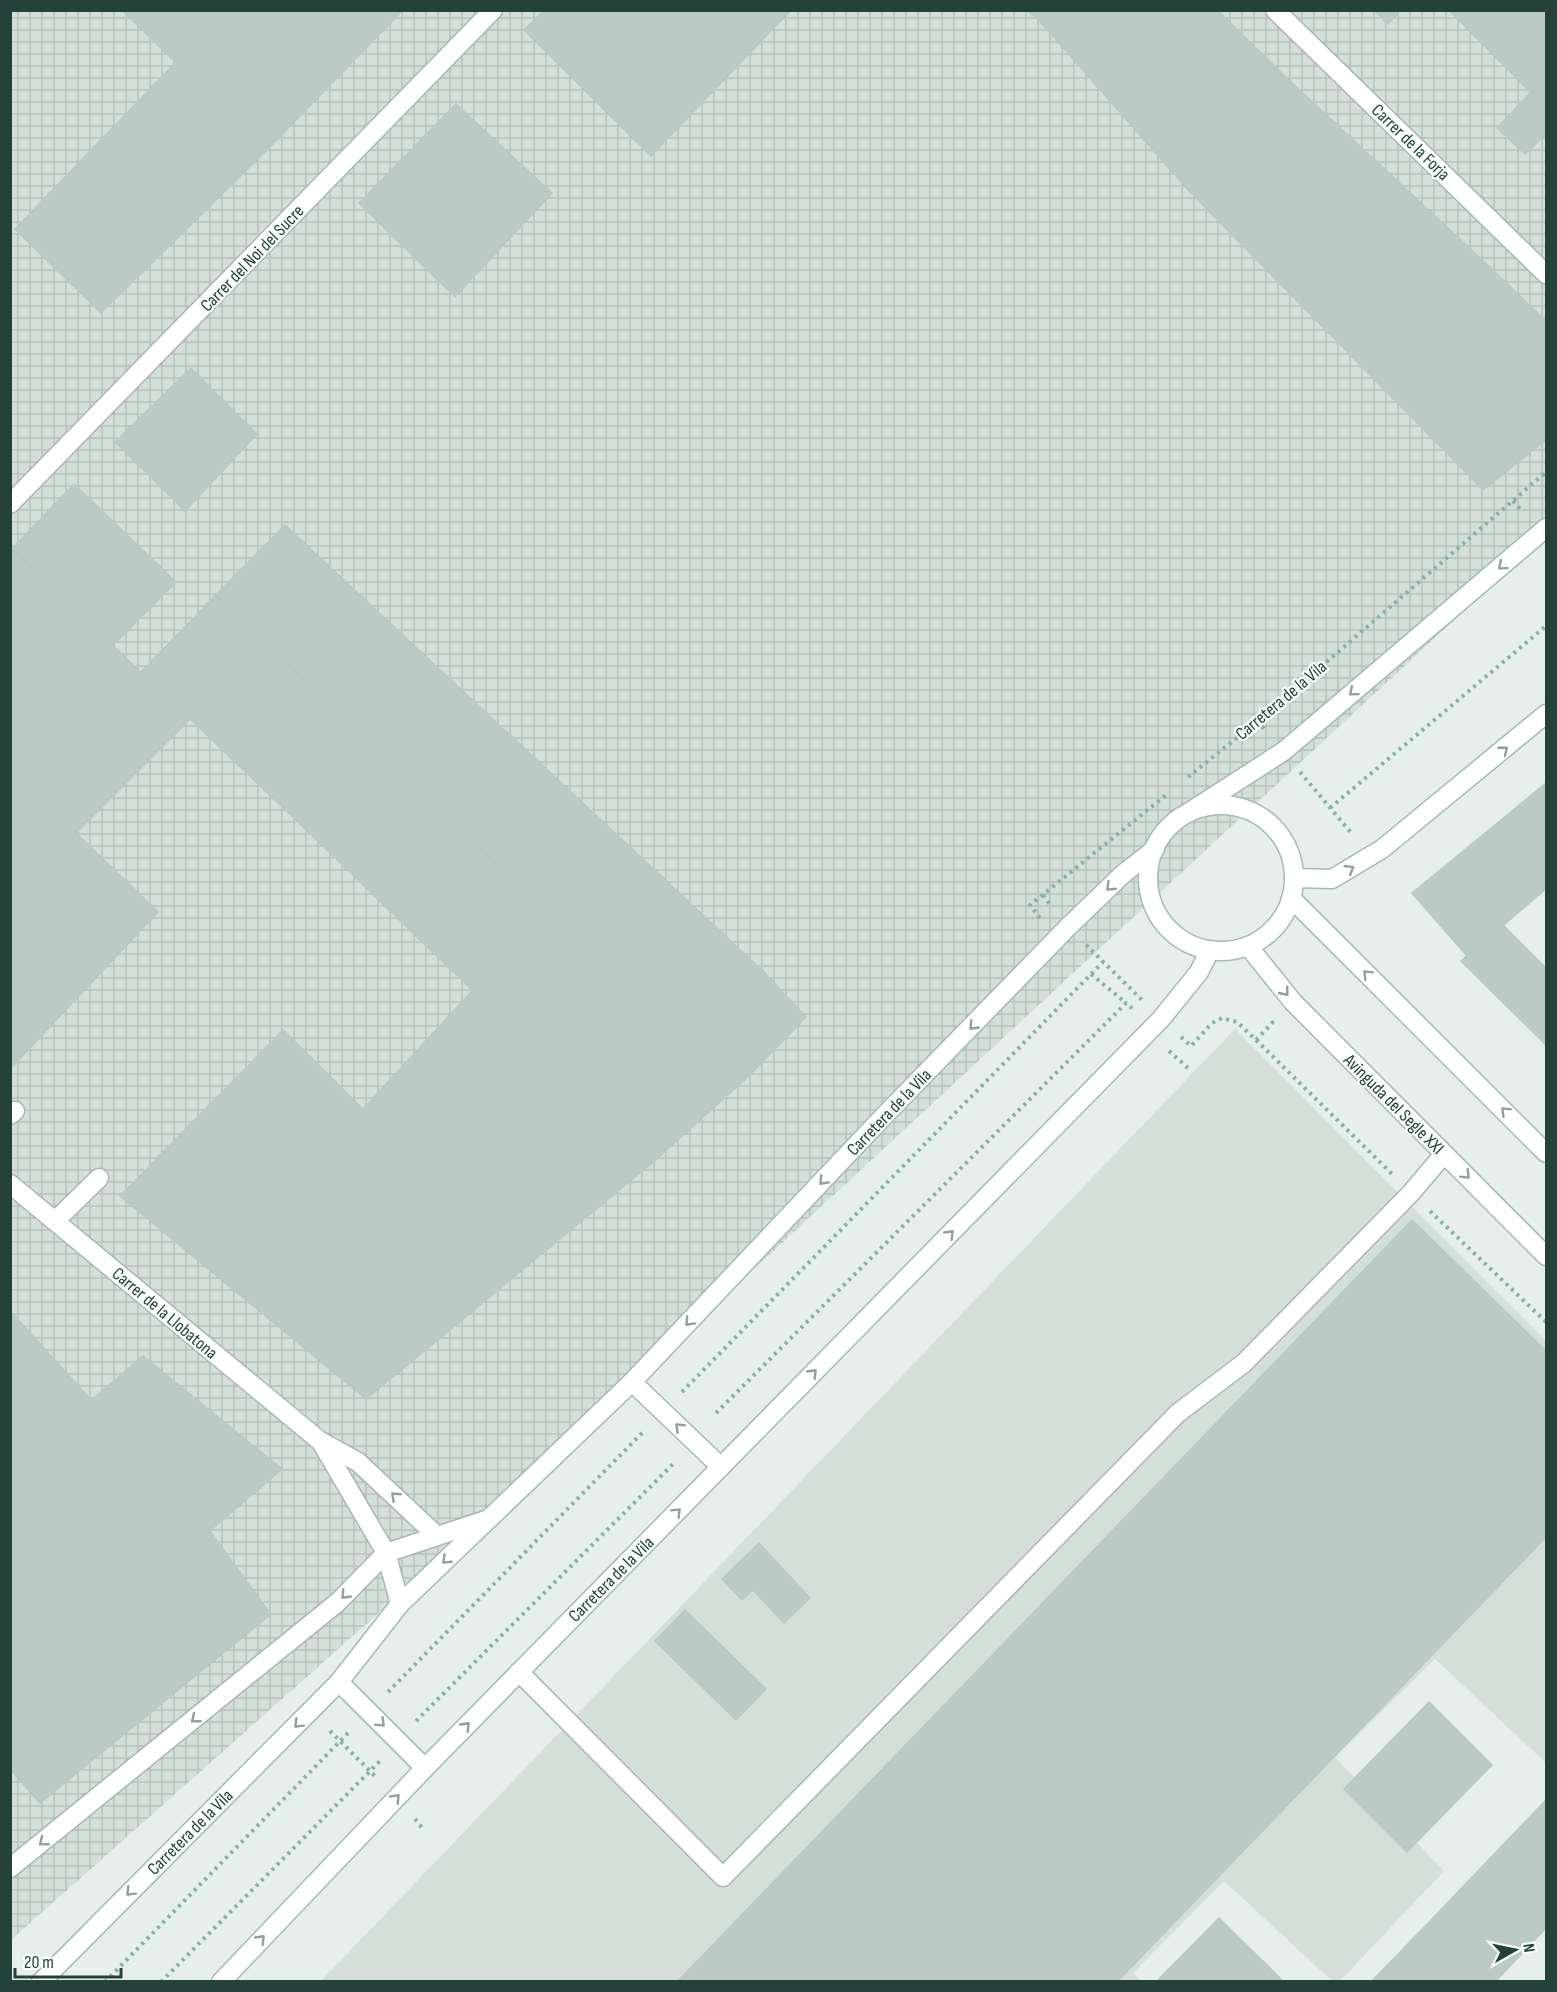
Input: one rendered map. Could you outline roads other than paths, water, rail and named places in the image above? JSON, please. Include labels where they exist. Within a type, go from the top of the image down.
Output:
[{"type":"street","name":"Carrer del Noi del Sucre","points":[[10,504],[493,10]]},
{"type":"street","name":"Carrer de la Forja","points":[[1275,10],[1546,274]]},
{"type":"street","name":"Carretera de la Vila","points":[[1188,813],[1284,751],[1546,528]]},
{"type":"street","points":[[1294,878],[1332,879],[1382,849],[1546,714]]},
{"type":"street","points":[[1208,806],[1229,806],[1250,811],[1268,822],[1282,837],[1291,857],[1294,878],[1291,898],[1275,928],[1248,946],[1235,950],[1210,950],[1193,946],[1179,938],[1158,913],[1148,881],[1155,849],[1174,822],[1188,813],[1208,806]]},
{"type":"street","name":"Carretera de la Vila","points":[[41,1982],[339,1682],[400,1604],[632,1382],[1068,927],[1123,874],[1155,849]]},
{"type":"street","points":[[1291,898],[1546,1153]]},
{"type":"street","name":"Avinguda del Segle XXI","points":[[1248,946],[1293,1002],[1546,1256]]},
{"type":"street","name":"Carretera de la Vila","points":[[221,1982],[425,1768],[1161,1019],[1199,972],[1210,950]]},
{"type":"street","points":[[519,1672],[723,1876],[1178,1413],[1244,1363],[1411,1193],[1444,1154]]},
{"type":"street","points":[[55,1221],[99,1178]]},
{"type":"street","name":"Carrer de la Llobatona","points":[[10,1184],[320,1441],[358,1462],[437,1536]]},
{"type":"street","points":[[632,1382],[721,1467]]},
{"type":"street","name":"Carrer de la Llobatona","points":[[320,1441],[386,1553],[400,1604]]},
{"type":"street","points":[[10,1868],[338,1602],[386,1553],[489,1519]]},
{"type":"street","points":[[339,1682],[425,1768]]}]
